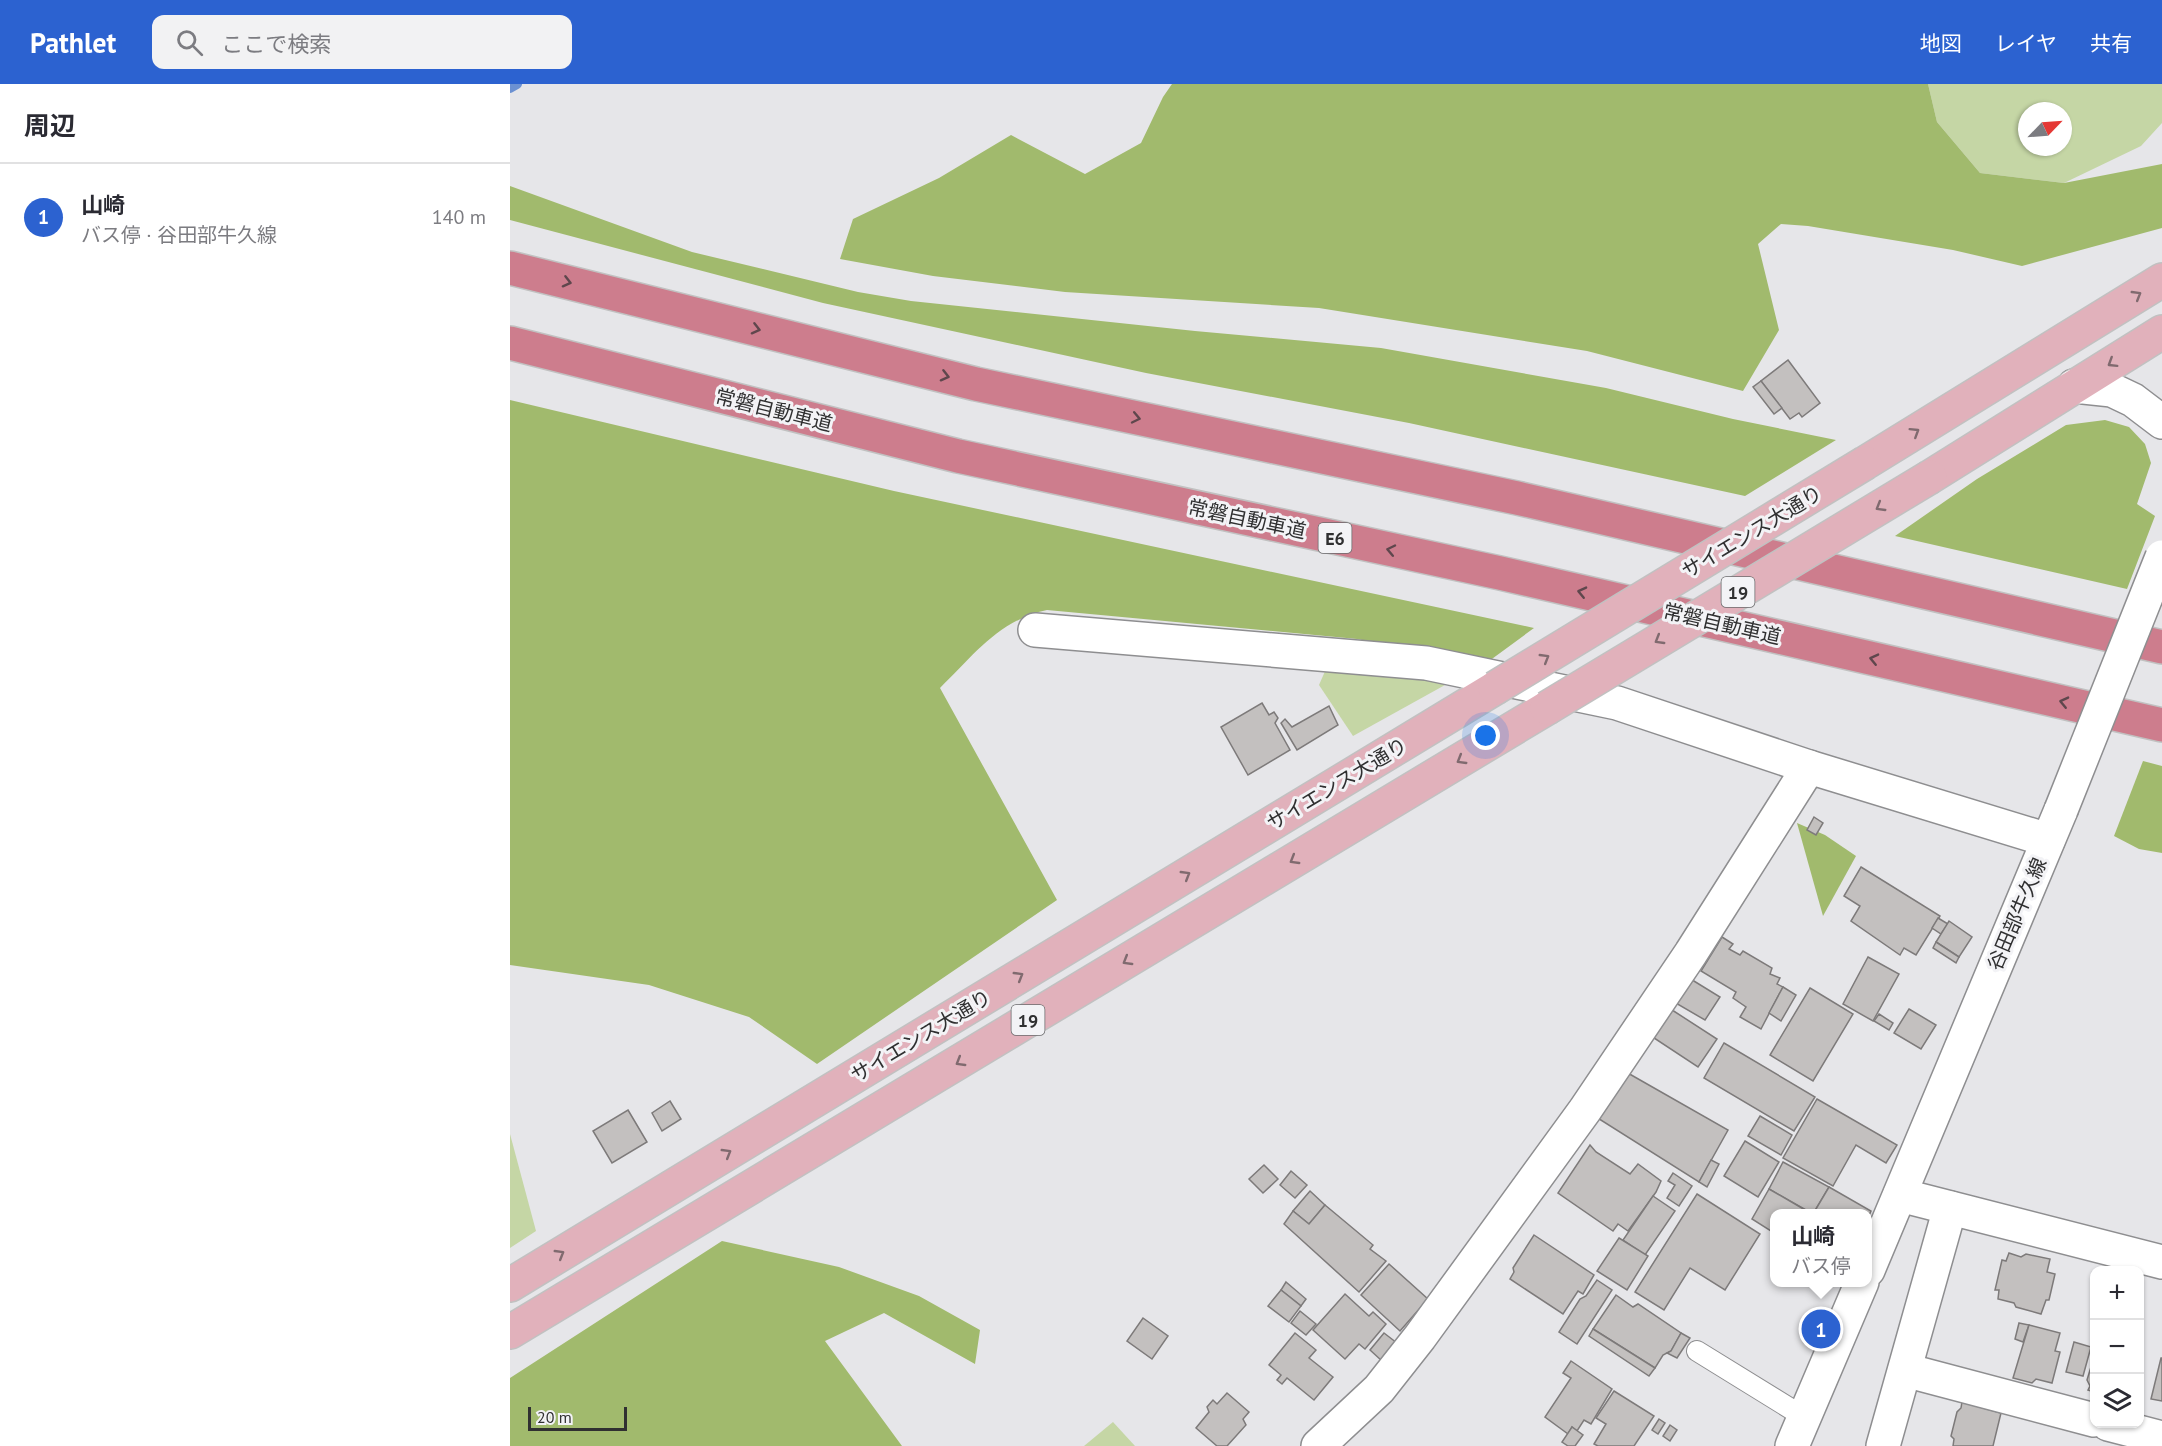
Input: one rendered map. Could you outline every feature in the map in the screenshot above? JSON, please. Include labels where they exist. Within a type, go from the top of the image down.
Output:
[{"type":"highway","points":[[510,268],[976,384],[1517,498],[2162,647]]},
{"type":"highway","name":"常磐自動車道","points":[[510,343],[958,456],[1500,573],[2162,725]]},
{"type":"main road","name":"サイエンス大通り","points":[[510,1285],[1865,463],[2162,280]]},
{"type":"main road","name":"19","points":[[510,1332],[1930,477],[2162,332]]},
{"type":"street","points":[[2074,386],[2112,390],[2133,400],[2162,422]]},
{"type":"street","name":"谷田部牛久線","points":[[1872,1261],[2061,810],[2162,557]]},
{"type":"street","points":[[1035,630],[1425,663],[1617,703],[1809,767],[2048,840]]},
{"type":"street","points":[[1318,1446],[1379,1389],[1420,1337],[1585,1110],[1684,963],[1809,767]]},
{"type":"street","points":[[1900,1195],[2162,1262]]},
{"type":"street","points":[[1884,1446],[1950,1208]]},
{"type":"street","points":[[1798,1431],[1860,1287]]},
{"type":"street","points":[[1905,1370],[2090,1419]]},
{"type":"street","points":[[2123,1428],[2162,1438]]},
{"type":"lane","points":[[1697,1351],[1798,1431]]},
{"type":"green space","points":[[1172,84],[1928,84],[1937,122],[1980,173],[2064,183],[2162,164],[2162,228],[2022,266],[1953,250],[1808,226],[1781,224],[1758,244],[1779,330],[1743,391],[1587,351],[1319,308],[1065,292],[933,276],[840,259],[853,219],[939,178],[1011,135],[1085,174],[1141,143],[1163,97]]},
{"type":"green space","points":[[1928,84],[2162,84],[2162,123],[2141,146],[2064,183],[1980,173],[1937,122]]},
{"type":"green space","points":[[510,186],[692,252],[858,292],[911,301],[1381,348],[1606,388],[1733,419],[1836,440],[1745,496],[1409,423],[1146,373],[823,303],[510,220]]},
{"type":"green space","points":[[510,400],[894,491],[1534,628],[1485,664],[1357,639],[1047,610],[1030,615],[1001,630],[976,651],[940,688],[1057,900],[817,1064],[749,1017],[649,985],[510,965]]},
{"type":"green space","points":[[2105,420],[2129,427],[2145,444],[2151,463],[2137,504],[2155,516],[2127,589],[1895,536],[1977,479],[2066,425]]},
{"type":"green space","points":[[1326,669],[1443,680],[1445,685],[1353,736],[1319,685]]},
{"type":"green space","points":[[2143,761],[2162,766],[2162,853],[2139,849],[2114,836]]},
{"type":"green space","points":[[1797,823],[1825,835],[1856,856],[1823,916]]},
{"type":"green space","points":[[510,1134],[536,1231],[510,1248]]},
{"type":"green space","points":[[722,1241],[839,1267],[919,1296],[980,1330],[975,1364],[884,1313],[825,1341],[902,1446],[510,1446],[510,1378]]},
{"type":"green space","points":[[1113,1422],[1135,1446],[1084,1446]]},
{"type":"building","points":[[1788,360],[1820,403],[1802,417],[1799,413],[1790,419],[1761,381]]},
{"type":"building","points":[[1761,381],[1782,408],[1774,414],[1753,387]]},
{"type":"building","points":[[1262,703],[1269,715],[1274,712],[1278,718],[1275,723],[1290,750],[1248,775],[1221,727]]},
{"type":"building","points":[[1329,706],[1338,725],[1297,750],[1281,723],[1285,719],[1292,727]]},
{"type":"building","points":[[1814,817],[1823,823],[1816,835],[1807,830]]},
{"type":"building","points":[[1861,867],[1940,916],[1916,955],[1904,948],[1900,955],[1851,921],[1860,906],[1844,896]]},
{"type":"building","points":[[1938,918],[1948,924],[1941,934],[1932,928]]},
{"type":"building","points":[[1949,921],[1972,937],[1959,957],[1936,942]]},
{"type":"building","points":[[1722,937],[1733,944],[1729,949],[1740,955],[1743,951],[1772,968],[1770,974],[1780,978],[1777,984],[1783,987],[1761,1029],[1740,1017],[1746,1007],[1733,998],[1736,992],[1701,971]]},
{"type":"building","points":[[1936,942],[1959,957],[1956,963],[1933,948]]},
{"type":"building","points":[[1868,957],[1899,974],[1873,1021],[1843,1004]]},
{"type":"building","points":[[1689,978],[1720,997],[1705,1020],[1674,1002]]},
{"type":"building","points":[[1783,987],[1796,995],[1781,1021],[1769,1013]]},
{"type":"building","points":[[1810,988],[1853,1014],[1813,1081],[1770,1055]]},
{"type":"building","points":[[1669,1008],[1717,1039],[1698,1067],[1651,1036]]},
{"type":"building","points":[[1909,1009],[1936,1025],[1921,1049],[1894,1033]]},
{"type":"building","points":[[1879,1014],[1893,1023],[1889,1030],[1874,1021]]},
{"type":"building","points":[[1724,1043],[1815,1097],[1794,1131],[1704,1078]]},
{"type":"building","points":[[1626,1072],[1728,1130],[1699,1182],[1596,1117]]},
{"type":"building","points":[[1817,1099],[1897,1145],[1886,1163],[1856,1145],[1833,1186],[1783,1158]]},
{"type":"building","points":[[670,1101],[681,1119],[662,1131],[652,1113]]},
{"type":"building","points":[[628,1110],[647,1142],[612,1163],[593,1131]]},
{"type":"building","points":[[1760,1116],[1792,1135],[1781,1155],[1748,1136]]},
{"type":"building","points":[[1745,1141],[1779,1162],[1758,1197],[1724,1176]]},
{"type":"building","points":[[1590,1145],[1596,1152],[1630,1174],[1638,1164],[1661,1181],[1656,1192],[1628,1231],[1618,1224],[1613,1231],[1558,1193]]},
{"type":"building","points":[[1711,1160],[1719,1164],[1707,1187],[1699,1182]]},
{"type":"building","points":[[1783,1162],[1829,1187],[1816,1209],[1804,1209],[1769,1189]]},
{"type":"building","points":[[1264,1165],[1278,1179],[1263,1193],[1249,1179]]},
{"type":"building","points":[[1291,1171],[1307,1185],[1295,1198],[1280,1185]]},
{"type":"building","points":[[1673,1173],[1692,1186],[1679,1206],[1667,1198],[1675,1185],[1668,1181]]},
{"type":"building","points":[[1829,1187],[1868,1209],[1816,1209]]},
{"type":"building","points":[[1769,1189],[1803,1209],[1770,1209],[1770,1230],[1752,1219]]},
{"type":"building","points":[[1310,1191],[1325,1205],[1309,1224],[1293,1211]]},
{"type":"building","points":[[1697,1194],[1760,1234],[1725,1290],[1690,1268],[1664,1310],[1635,1292]]},
{"type":"building","points":[[1653,1196],[1675,1211],[1645,1255],[1623,1240]]},
{"type":"building","points":[[1325,1205],[1373,1245],[1370,1249],[1386,1261],[1359,1292],[1284,1224],[1293,1211],[1309,1224]]},
{"type":"building","points":[[1534,1235],[1594,1275],[1583,1294],[1578,1291],[1563,1314],[1510,1279],[1514,1272],[1513,1268]]},
{"type":"building","points":[[1619,1238],[1648,1256],[1627,1290],[1597,1271]]},
{"type":"building","points":[[2009,1253],[2021,1257],[2026,1254],[2050,1259],[2047,1272],[2055,1274],[2049,1300],[2046,1300],[2041,1314],[1998,1299],[1999,1290],[1995,1290],[2002,1260],[2006,1261]]},
{"type":"building","points":[[1389,1264],[1428,1299],[1400,1331],[1361,1295]]},
{"type":"building","points":[[1597,1280],[1612,1290],[1577,1344],[1559,1332],[1580,1299],[1586,1296]]},
{"type":"building","points":[[1286,1282],[1306,1299],[1301,1306],[1281,1290]]},
{"type":"building","points":[[1281,1290],[1301,1306],[1289,1322],[1268,1306]]},
{"type":"building","points":[[1345,1294],[1369,1316],[1373,1312],[1386,1324],[1365,1349],[1359,1344],[1345,1359],[1313,1330]]},
{"type":"building","points":[[1616,1295],[1633,1307],[1638,1304],[1681,1333],[1671,1351],[1663,1355],[1655,1368],[1593,1329]]},
{"type":"building","points":[[1300,1311],[1316,1324],[1306,1335],[1291,1323]]},
{"type":"building","points":[[1143,1318],[1168,1336],[1152,1359],[1127,1341]]},
{"type":"building","points":[[2019,1323],[2029,1325],[2023,1342],[2015,1339]]},
{"type":"building","points":[[2029,1325],[2060,1333],[2055,1351],[2060,1352],[2052,1383],[2036,1379],[2032,1383],[2013,1378]]},
{"type":"building","points":[[1593,1329],[1655,1368],[1649,1376],[1589,1336]]},
{"type":"building","points":[[1295,1333],[1316,1350],[1309,1358],[1333,1377],[1314,1400],[1287,1378],[1282,1384],[1277,1380],[1281,1375],[1269,1365]]},
{"type":"building","points":[[1384,1333],[1397,1343],[1382,1361],[1370,1350]]},
{"type":"building","points":[[1681,1333],[1690,1338],[1677,1358],[1667,1353],[1671,1351]]},
{"type":"building","points":[[2074,1342],[2090,1347],[2083,1376],[2066,1372]]},
{"type":"building","points":[[2162,1358],[2162,1401],[2151,1399]]},
{"type":"building","points":[[1571,1361],[1612,1389],[1591,1424],[1584,1420],[1577,1431],[1572,1427],[1568,1434],[1545,1417],[1571,1378],[1563,1373]]},
{"type":"building","points":[[2090,1370],[2090,1386],[2087,1380]]},
{"type":"building","points":[[1614,1391],[1654,1416],[1634,1446],[1594,1444],[1606,1424],[1596,1418]]},
{"type":"building","points":[[1227,1393],[1249,1412],[1243,1419],[1246,1425],[1227,1446],[1217,1446],[1196,1428],[1209,1412],[1207,1407],[1213,1400],[1217,1404]]},
{"type":"building","points":[[1962,1402],[2001,1413],[1993,1446],[1953,1446],[1954,1439],[1951,1436]]},
{"type":"building","points":[[1659,1419],[1665,1423],[1658,1434],[1652,1430]]},
{"type":"building","points":[[1670,1425],[1677,1430],[1670,1441],[1663,1436]]},
{"type":"building","points":[[1572,1427],[1583,1435],[1575,1446],[1568,1446],[1562,1442]]},
{"type":"waterway","points":[[510,88],[517,84]]},
{"type":"place","name":"山崎","points":[[1821,1329]]}]
